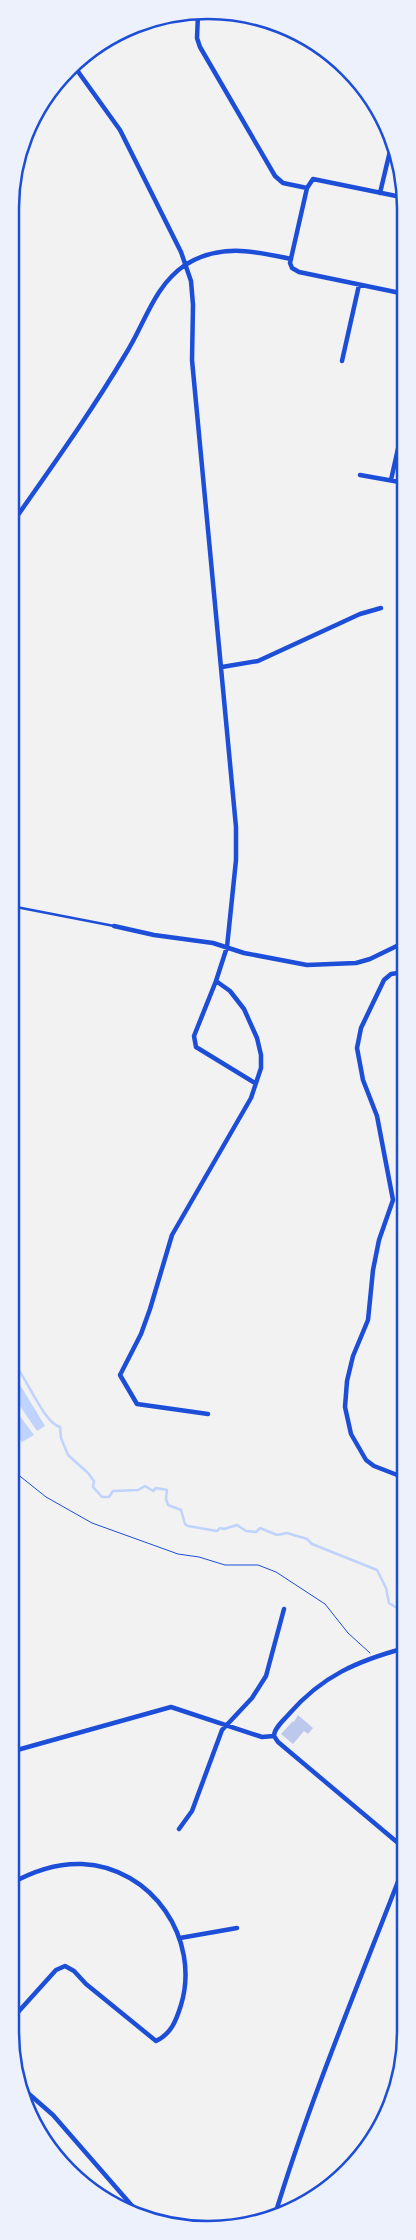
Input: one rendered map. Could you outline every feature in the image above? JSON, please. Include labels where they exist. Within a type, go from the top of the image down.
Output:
[{"type":"street","points":[[198,19],[197,38],[200,48],[260,153],[275,176],[282,183],[307,188]]},
{"type":"street","points":[[78,71],[120,130],[186,265],[192,294],[192,360],[237,839],[227,947],[216,981],[194,1036],[196,1047],[255,1083]]},
{"type":"street","points":[[380,193],[389,154]]},
{"type":"street","points":[[397,196],[317,179],[309,182],[291,259],[292,268],[299,272],[397,292]]},
{"type":"street","points":[[19,513],[126,354],[158,290],[169,277],[186,265],[210,254],[240,250],[291,259]]},
{"type":"street","points":[[342,361],[360,285]]},
{"type":"street","points":[[391,480],[397,453]]},
{"type":"street","points":[[360,474],[397,481]]},
{"type":"street","points":[[222,667],[258,661],[360,614],[382,608]]},
{"type":"street","points":[[114,926],[134,932],[227,947],[244,953],[290,963],[334,965],[370,959],[397,946]]},
{"type":"street","points":[[397,973],[391,974],[384,980],[361,1028],[357,1048],[364,1080],[377,1116],[393,1200],[378,1240],[368,1320],[351,1365],[347,1381],[345,1407],[351,1434],[366,1460],[374,1466],[397,1475]]},
{"type":"street","points":[[208,1414],[137,1404],[120,1375],[141,1334],[172,1235],[251,1098],[261,1068],[261,1055],[257,1038],[244,1008],[230,991],[216,981]]},
{"type":"street","points":[[179,1829],[192,1811],[220,1732],[252,1698],[263,1683],[272,1661],[284,1609]]},
{"type":"street","points":[[274,1736],[276,1729],[313,1690],[335,1674],[372,1657],[397,1650]]},
{"type":"street","points":[[19,1749],[171,1707],[262,1737],[274,1736],[300,1761],[397,1842]]},
{"type":"street","points":[[19,1880],[32,1873],[58,1866],[84,1864],[112,1870],[135,1881],[153,1896],[171,1919],[180,1938],[184,1959],[184,1996],[172,2027],[165,2036],[156,2042],[86,1984],[74,1970],[64,1966],[56,1970],[19,2011]]},
{"type":"street","points":[[277,2208],[322,2078],[397,1884]]},
{"type":"street","points":[[180,1938],[236,1928]]},
{"type":"street","points":[[30,2094],[53,2115],[131,2205]]},
{"type":"lane","points":[[19,908],[114,926]]},
{"type":"path","points":[[19,1475],[46,1497],[92,1523],[178,1554],[199,1557],[225,1565],[258,1565],[276,1572],[326,1604],[350,1635],[366,1648],[372,1657]]},
{"type":"water","points":[[19,1383],[45,1426],[37,1431],[19,1405]]},
{"type":"water","points":[[19,1415],[34,1435],[22,1442],[19,1439]]},
{"type":"building","points":[[298,1715],[313,1728],[308,1734],[304,1731],[293,1744],[281,1734],[294,1722]]},
{"type":"waterway","points":[[19,1371],[41,1408],[54,1424],[60,1427],[61,1438],[68,1455],[88,1473],[94,1481],[93,1487],[102,1497],[109,1497],[113,1491],[138,1490],[145,1486],[153,1491],[156,1488],[167,1490],[166,1499],[168,1505],[181,1510],[185,1524],[188,1526],[217,1531],[220,1528],[224,1529],[237,1525],[246,1531],[256,1532],[260,1528],[277,1535],[287,1533],[307,1539],[312,1544],[377,1570],[386,1588],[389,1603],[397,1608]]}]
